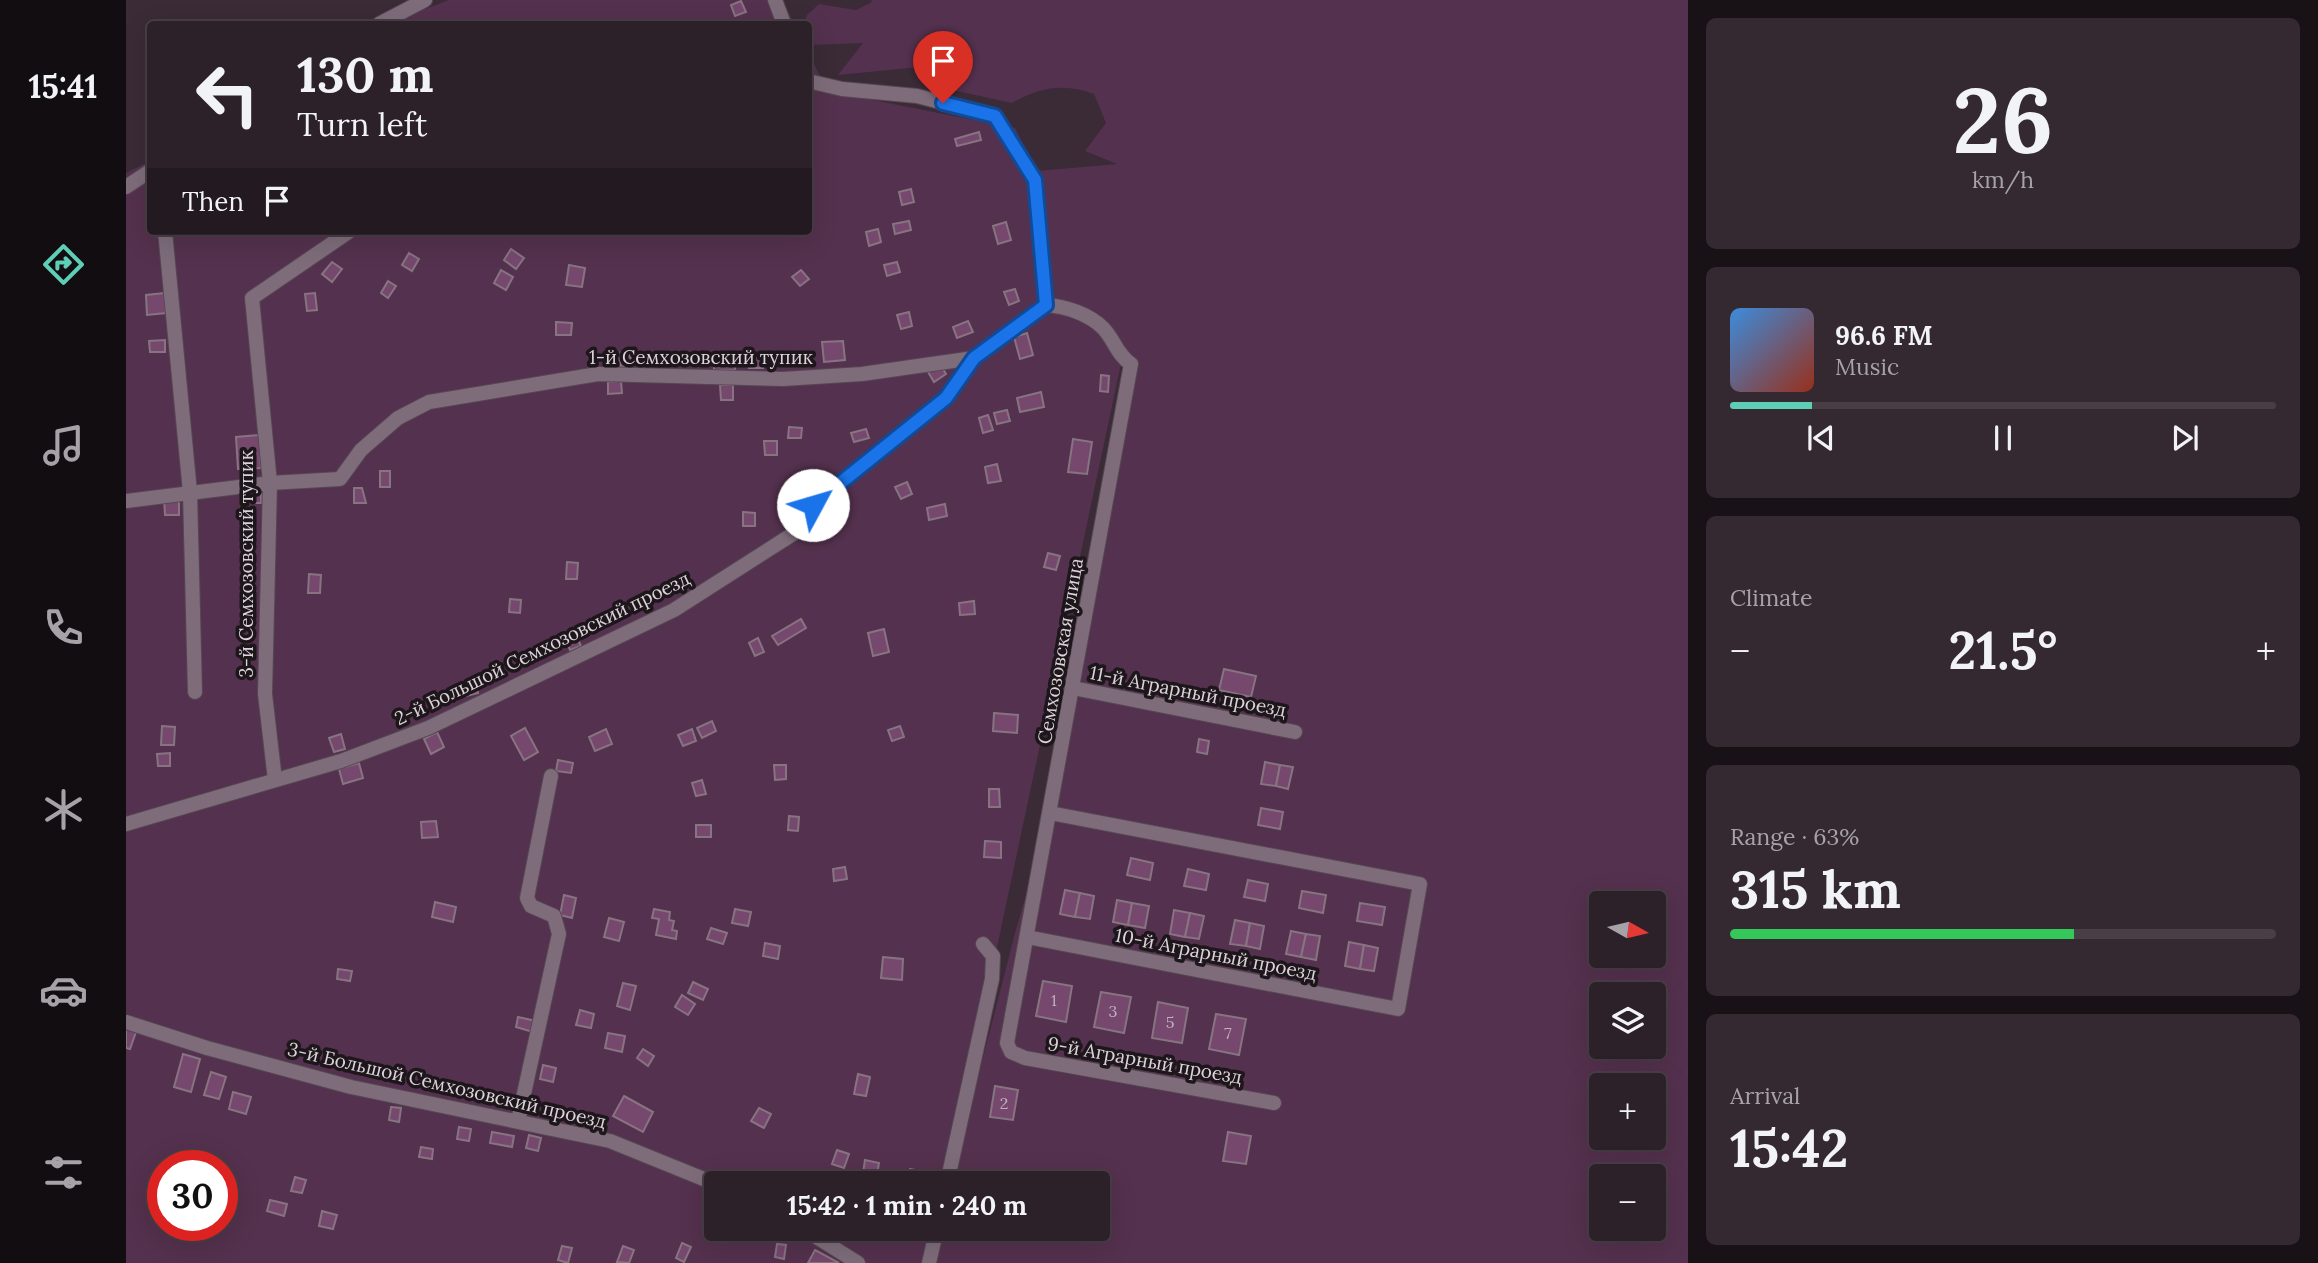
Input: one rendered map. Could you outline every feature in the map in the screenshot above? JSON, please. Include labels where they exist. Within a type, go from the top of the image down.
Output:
[{"type":"street","points":[[385,21],[425,0]]},
{"type":"street","points":[[775,0],[783,21]]},
{"type":"street","points":[[812,82],[842,89],[916,96],[995,116],[1035,180],[1046,305]]},
{"type":"street","points":[[126,187],[147,177]]},
{"type":"street","points":[[166,235],[190,492],[195,692]]},
{"type":"street","name":"3-й Семхозовский тупик","points":[[275,780],[265,694],[270,482],[252,298],[344,235]]},
{"type":"street","name":"2-й Большой Семхозовский проезд","points":[[126,824],[341,761],[428,728],[674,610],[796,532],[813,505],[946,398],[974,358],[1046,305]]},
{"type":"street","name":"Семхозовская улица","points":[[1011,1052],[1007,1043],[1130,364],[1122,358],[1102,327],[1065,306],[1046,305]]},
{"type":"street","name":"1-й Семхозовский тупик","points":[[126,501],[270,482],[340,479],[361,450],[398,418],[429,402],[478,393],[598,374],[783,379],[862,373],[974,358]]},
{"type":"street","name":"11-й Аграрный проезд","points":[[1073,688],[1295,732]]},
{"type":"street","points":[[518,1121],[559,934],[554,916],[531,906],[527,898],[551,776]]},
{"type":"street","name":"10-й Аграрный проезд","points":[[1027,937],[1398,1009],[1420,884],[1050,813]]},
{"type":"street","points":[[950,1171],[992,979],[993,956],[983,944]]},
{"type":"street","name":"3-й Большой Семхозовский проезд","points":[[126,1022],[206,1048],[351,1087],[610,1141],[704,1179]]},
{"type":"street","name":"9-й Аграрный проезд","points":[[1011,1052],[1025,1058],[1274,1103]]},
{"type":"street","points":[[823,1241],[858,1263]]},
{"type":"street","points":[[929,1263],[934,1241]]},
{"type":"shaded area","points":[[449,0],[783,0],[793,21],[393,21]]},
{"type":"shaded area","points":[[871,0],[1688,0],[1688,1263],[931,1263],[937,1241],[1110,1241],[1110,1171],[954,1171],[1016,929],[1050,813],[1130,364],[1122,359],[950,1171],[704,1171],[704,1241],[934,1241],[929,1263],[126,1263],[126,173],[147,162],[147,235],[812,235],[812,59],[827,91],[1015,128],[1037,171],[1117,164],[1085,151],[1106,123],[1094,94],[1052,88],[1032,93],[1012,103],[952,90],[961,63],[838,75],[863,43],[812,45],[812,21],[805,21],[807,15],[819,4],[856,10],[872,2]]},
{"type":"building","points":[[741,1],[746,12],[735,16],[731,5]]},
{"type":"building","points":[[979,132],[981,140],[957,146],[955,139]]},
{"type":"building","points":[[911,189],[914,202],[902,205],[899,192]]},
{"type":"building","points":[[909,221],[911,230],[895,234],[893,224]]},
{"type":"building","points":[[1006,222],[1011,240],[998,244],[993,226]]},
{"type":"building","points":[[878,229],[881,242],[869,246],[866,232]]},
{"type":"building","points":[[511,249],[524,258],[516,269],[504,260]]},
{"type":"building","points":[[409,253],[419,259],[412,271],[402,265]]},
{"type":"building","points":[[332,262],[342,269],[332,282],[322,274]]},
{"type":"building","points":[[897,262],[900,272],[887,276],[884,265]]},
{"type":"building","points":[[569,265],[585,268],[582,287],[566,285]]},
{"type":"building","points":[[501,270],[513,277],[506,290],[494,283]]},
{"type":"building","points":[[801,270],[809,279],[800,286],[792,277]]},
{"type":"building","points":[[388,281],[396,286],[388,298],[381,293]]},
{"type":"building","points":[[1015,289],[1019,301],[1009,305],[1004,292]]},
{"type":"building","points":[[164,293],[166,313],[147,315],[146,295]]},
{"type":"building","points":[[315,293],[317,310],[307,311],[305,294]]},
{"type":"building","points":[[909,312],[912,326],[901,329],[897,315]]},
{"type":"building","points":[[968,321],[973,332],[957,338],[953,327]]},
{"type":"building","points":[[556,322],[572,323],[571,335],[556,335]]},
{"type":"building","points":[[1027,333],[1033,355],[1020,359],[1014,337]]},
{"type":"building","points":[[165,340],[165,352],[150,352],[149,341]]},
{"type":"building","points":[[843,341],[845,360],[824,362],[822,342]]},
{"type":"building","points":[[629,351],[632,364],[621,367],[618,353]]},
{"type":"building","points":[[714,353],[736,353],[735,370],[714,370]]},
{"type":"building","points":[[749,353],[763,353],[763,368],[749,368]]},
{"type":"building","points":[[941,365],[946,374],[934,382],[928,372]]},
{"type":"building","points":[[1101,375],[1109,376],[1108,392],[1100,391]]},
{"type":"building","points":[[621,381],[622,393],[608,394],[608,382]]},
{"type":"building","points":[[720,385],[733,385],[733,400],[721,400]]},
{"type":"building","points":[[1041,392],[1044,407],[1020,412],[1017,398]]},
{"type":"building","points":[[1007,410],[1010,421],[997,424],[994,413]]},
{"type":"building","points":[[988,415],[993,430],[983,433],[979,418]]},
{"type":"building","points":[[789,427],[802,428],[801,438],[788,438]]},
{"type":"building","points":[[866,429],[869,438],[854,442],[851,433]]},
{"type":"building","points":[[259,435],[261,468],[238,469],[236,437]]},
{"type":"building","points":[[1073,439],[1092,442],[1087,474],[1068,472]]},
{"type":"building","points":[[764,441],[777,441],[777,455],[765,455]]},
{"type":"building","points":[[997,464],[1001,481],[988,483],[985,467]]},
{"type":"building","points":[[380,471],[390,471],[390,487],[380,487]]},
{"type":"building","points":[[907,482],[912,494],[901,499],[895,487]]},
{"type":"building","points":[[354,488],[362,488],[366,503],[354,503]]},
{"type":"building","points":[[247,494],[261,494],[261,503],[247,503]]},
{"type":"building","points":[[179,497],[179,515],[165,515],[164,498]]},
{"type":"building","points":[[945,504],[947,516],[929,520],[927,508]]},
{"type":"building","points":[[743,512],[755,513],[755,526],[743,526]]},
{"type":"building","points":[[1048,553],[1060,556],[1056,570],[1044,567]]},
{"type":"building","points":[[567,562],[578,563],[577,579],[566,579]]},
{"type":"building","points":[[309,574],[321,575],[320,593],[308,593]]},
{"type":"building","points":[[510,599],[521,600],[520,613],[509,612]]},
{"type":"building","points":[[974,601],[975,614],[960,615],[959,603]]},
{"type":"building","points":[[801,619],[806,628],[778,645],[772,636]]},
{"type":"building","points":[[884,629],[889,652],[873,656],[868,633]]},
{"type":"building","points":[[576,635],[581,646],[570,650],[565,639]]},
{"type":"building","points":[[758,638],[764,652],[755,656],[749,643]]},
{"type":"building","points":[[1224,669],[1256,676],[1251,697],[1219,690]]},
{"type":"building","points":[[475,680],[478,693],[466,696],[463,683]]},
{"type":"building","points":[[994,713],[1018,715],[1017,733],[993,731]]},
{"type":"building","points":[[712,721],[716,731],[702,738],[697,728]]},
{"type":"building","points":[[162,726],[175,727],[174,745],[161,745]]},
{"type":"building","points":[[900,726],[904,737],[892,741],[888,730]]},
{"type":"building","points":[[525,728],[538,752],[524,760],[511,736]]},
{"type":"building","points":[[606,729],[612,744],[595,751],[589,737]]},
{"type":"building","points":[[692,729],[696,741],[683,746],[678,735]]},
{"type":"building","points":[[437,732],[444,747],[431,754],[424,739]]},
{"type":"building","points":[[341,734],[345,749],[334,752],[329,738]]},
{"type":"building","points":[[1199,739],[1209,741],[1207,754],[1197,752]]},
{"type":"building","points":[[170,753],[170,766],[158,766],[157,754]]},
{"type":"building","points":[[558,760],[573,763],[571,773],[556,771]]},
{"type":"building","points":[[1265,762],[1280,765],[1276,786],[1261,784]]},
{"type":"building","points":[[359,763],[363,778],[343,784],[339,769]]},
{"type":"building","points":[[774,765],[786,765],[786,779],[775,780]]},
{"type":"building","points":[[1280,765],[1293,767],[1288,789],[1276,786]]},
{"type":"building","points":[[702,780],[706,794],[696,796],[692,783]]},
{"type":"building","points":[[989,789],[999,789],[1000,807],[989,807]]},
{"type":"building","points":[[1261,808],[1283,812],[1280,829],[1258,825]]},
{"type":"building","points":[[789,816],[799,817],[798,831],[788,830]]},
{"type":"building","points":[[436,821],[438,837],[422,838],[421,822]]},
{"type":"building","points":[[696,825],[711,825],[711,837],[696,837]]},
{"type":"building","points":[[985,841],[1001,842],[1001,858],[984,857]]},
{"type":"building","points":[[1131,858],[1153,863],[1150,880],[1127,875]]},
{"type":"building","points":[[845,867],[847,879],[834,881],[833,869]]},
{"type":"building","points":[[1188,869],[1209,874],[1206,890],[1184,886]]},
{"type":"building","points":[[1248,880],[1268,884],[1265,901],[1244,897]]},
{"type":"building","points":[[1065,890],[1080,893],[1075,917],[1060,914]]},
{"type":"building","points":[[1302,891],[1326,895],[1323,913],[1299,908]]},
{"type":"building","points":[[1080,893],[1094,896],[1090,919],[1075,917]]},
{"type":"building","points":[[564,895],[576,898],[572,918],[560,915]]},
{"type":"building","points":[[1117,900],[1132,903],[1128,925],[1113,922]]},
{"type":"building","points":[[435,902],[456,907],[453,922],[432,917]]},
{"type":"building","points":[[1132,903],[1149,906],[1145,928],[1128,925]]},
{"type":"building","points":[[1360,903],[1385,907],[1382,925],[1357,921]]},
{"type":"building","points":[[654,909],[670,912],[669,920],[674,921],[672,930],[677,931],[676,939],[656,935],[659,919],[652,918]]},
{"type":"building","points":[[735,909],[751,912],[748,926],[732,923]]},
{"type":"building","points":[[1174,910],[1190,913],[1185,937],[1170,934]]},
{"type":"building","points":[[1190,913],[1204,916],[1199,939],[1185,937]]},
{"type":"building","points":[[609,918],[624,922],[619,941],[604,937]]},
{"type":"building","points":[[1235,920],[1250,923],[1246,946],[1230,944]]},
{"type":"building","points":[[1250,923],[1264,926],[1260,949],[1246,946]]},
{"type":"building","points":[[711,928],[727,933],[723,944],[707,939]]},
{"type":"building","points":[[1291,931],[1306,934],[1301,957],[1286,954]]},
{"type":"building","points":[[1306,934],[1320,936],[1316,960],[1301,957]]},
{"type":"building","points":[[1349,942],[1364,945],[1360,969],[1345,966]]},
{"type":"building","points":[[765,943],[780,946],[778,959],[763,956]]},
{"type":"building","points":[[1364,945],[1378,948],[1374,971],[1360,969]]},
{"type":"building","points":[[883,957],[903,959],[902,980],[881,978]]},
{"type":"building","points":[[338,969],[352,971],[350,981],[337,979]]},
{"type":"building","points":[[1043,981],[1072,986],[1066,1022],[1036,1016]]},
{"type":"building","points":[[693,982],[708,989],[703,1000],[688,993]]},
{"type":"building","points":[[623,983],[636,986],[630,1010],[617,1006]]},
{"type":"building","points":[[1101,992],[1131,997],[1124,1033],[1094,1027]]},
{"type":"building","points":[[682,995],[695,1004],[688,1015],[675,1007]]},
{"type":"building","points":[[1158,1002],[1188,1008],[1182,1043],[1152,1038]]},
{"type":"building","points":[[580,1010],[594,1014],[591,1028],[576,1025]]},
{"type":"building","points":[[1216,1014],[1246,1019],[1239,1055],[1209,1049]]},
{"type":"building","points":[[518,1017],[536,1021],[533,1032],[516,1027]]},
{"type":"building","points":[[126,1029],[136,1032],[130,1049],[126,1048]]},
{"type":"building","points":[[608,1033],[625,1036],[622,1052],[605,1048]]},
{"type":"building","points":[[643,1049],[654,1056],[648,1066],[637,1058]]},
{"type":"building","points":[[183,1054],[200,1059],[191,1092],[174,1087]]},
{"type":"building","points":[[543,1065],[556,1068],[553,1082],[540,1079]]},
{"type":"building","points":[[211,1072],[226,1077],[219,1099],[204,1095]]},
{"type":"building","points":[[858,1074],[870,1077],[866,1096],[854,1094]]},
{"type":"building","points":[[995,1086],[1018,1090],[1013,1120],[990,1117]]},
{"type":"building","points":[[233,1092],[251,1097],[246,1114],[229,1109]]},
{"type":"building","points":[[624,1096],[653,1112],[643,1132],[613,1116]]},
{"type":"building","points":[[391,1107],[401,1108],[399,1122],[389,1120]]},
{"type":"building","points":[[759,1108],[771,1114],[764,1128],[751,1121]]},
{"type":"building","points":[[459,1127],[471,1129],[469,1141],[457,1139]]},
{"type":"building","points":[[492,1132],[514,1136],[512,1147],[490,1143]]},
{"type":"building","points":[[1228,1132],[1251,1136],[1246,1164],[1223,1161]]},
{"type":"building","points":[[529,1135],[541,1138],[538,1151],[526,1148]]},
{"type":"building","points":[[421,1147],[433,1149],[432,1159],[419,1157]]},
{"type":"building","points":[[837,1150],[849,1154],[844,1168],[832,1164]]},
{"type":"building","points":[[865,1160],[879,1163],[878,1171],[863,1171]]},
{"type":"building","points":[[295,1177],[306,1180],[302,1193],[291,1191]]},
{"type":"building","points":[[270,1200],[287,1204],[284,1216],[267,1211]]},
{"type":"building","points":[[322,1211],[337,1215],[333,1229],[319,1226]]},
{"type":"building","points":[[682,1243],[691,1247],[684,1262],[676,1258]]},
{"type":"building","points":[[777,1244],[786,1245],[784,1259],[775,1257]]},
{"type":"building","points":[[562,1246],[572,1248],[568,1263],[558,1260]]},
{"type":"building","points":[[623,1246],[634,1250],[629,1263],[617,1262]]},
{"type":"building","points":[[815,1250],[839,1263],[808,1263]]},
{"type":"route","points":[[813,505],[946,398],[974,358],[1046,305],[1039,252],[1035,180],[995,116],[943,103]]}]
